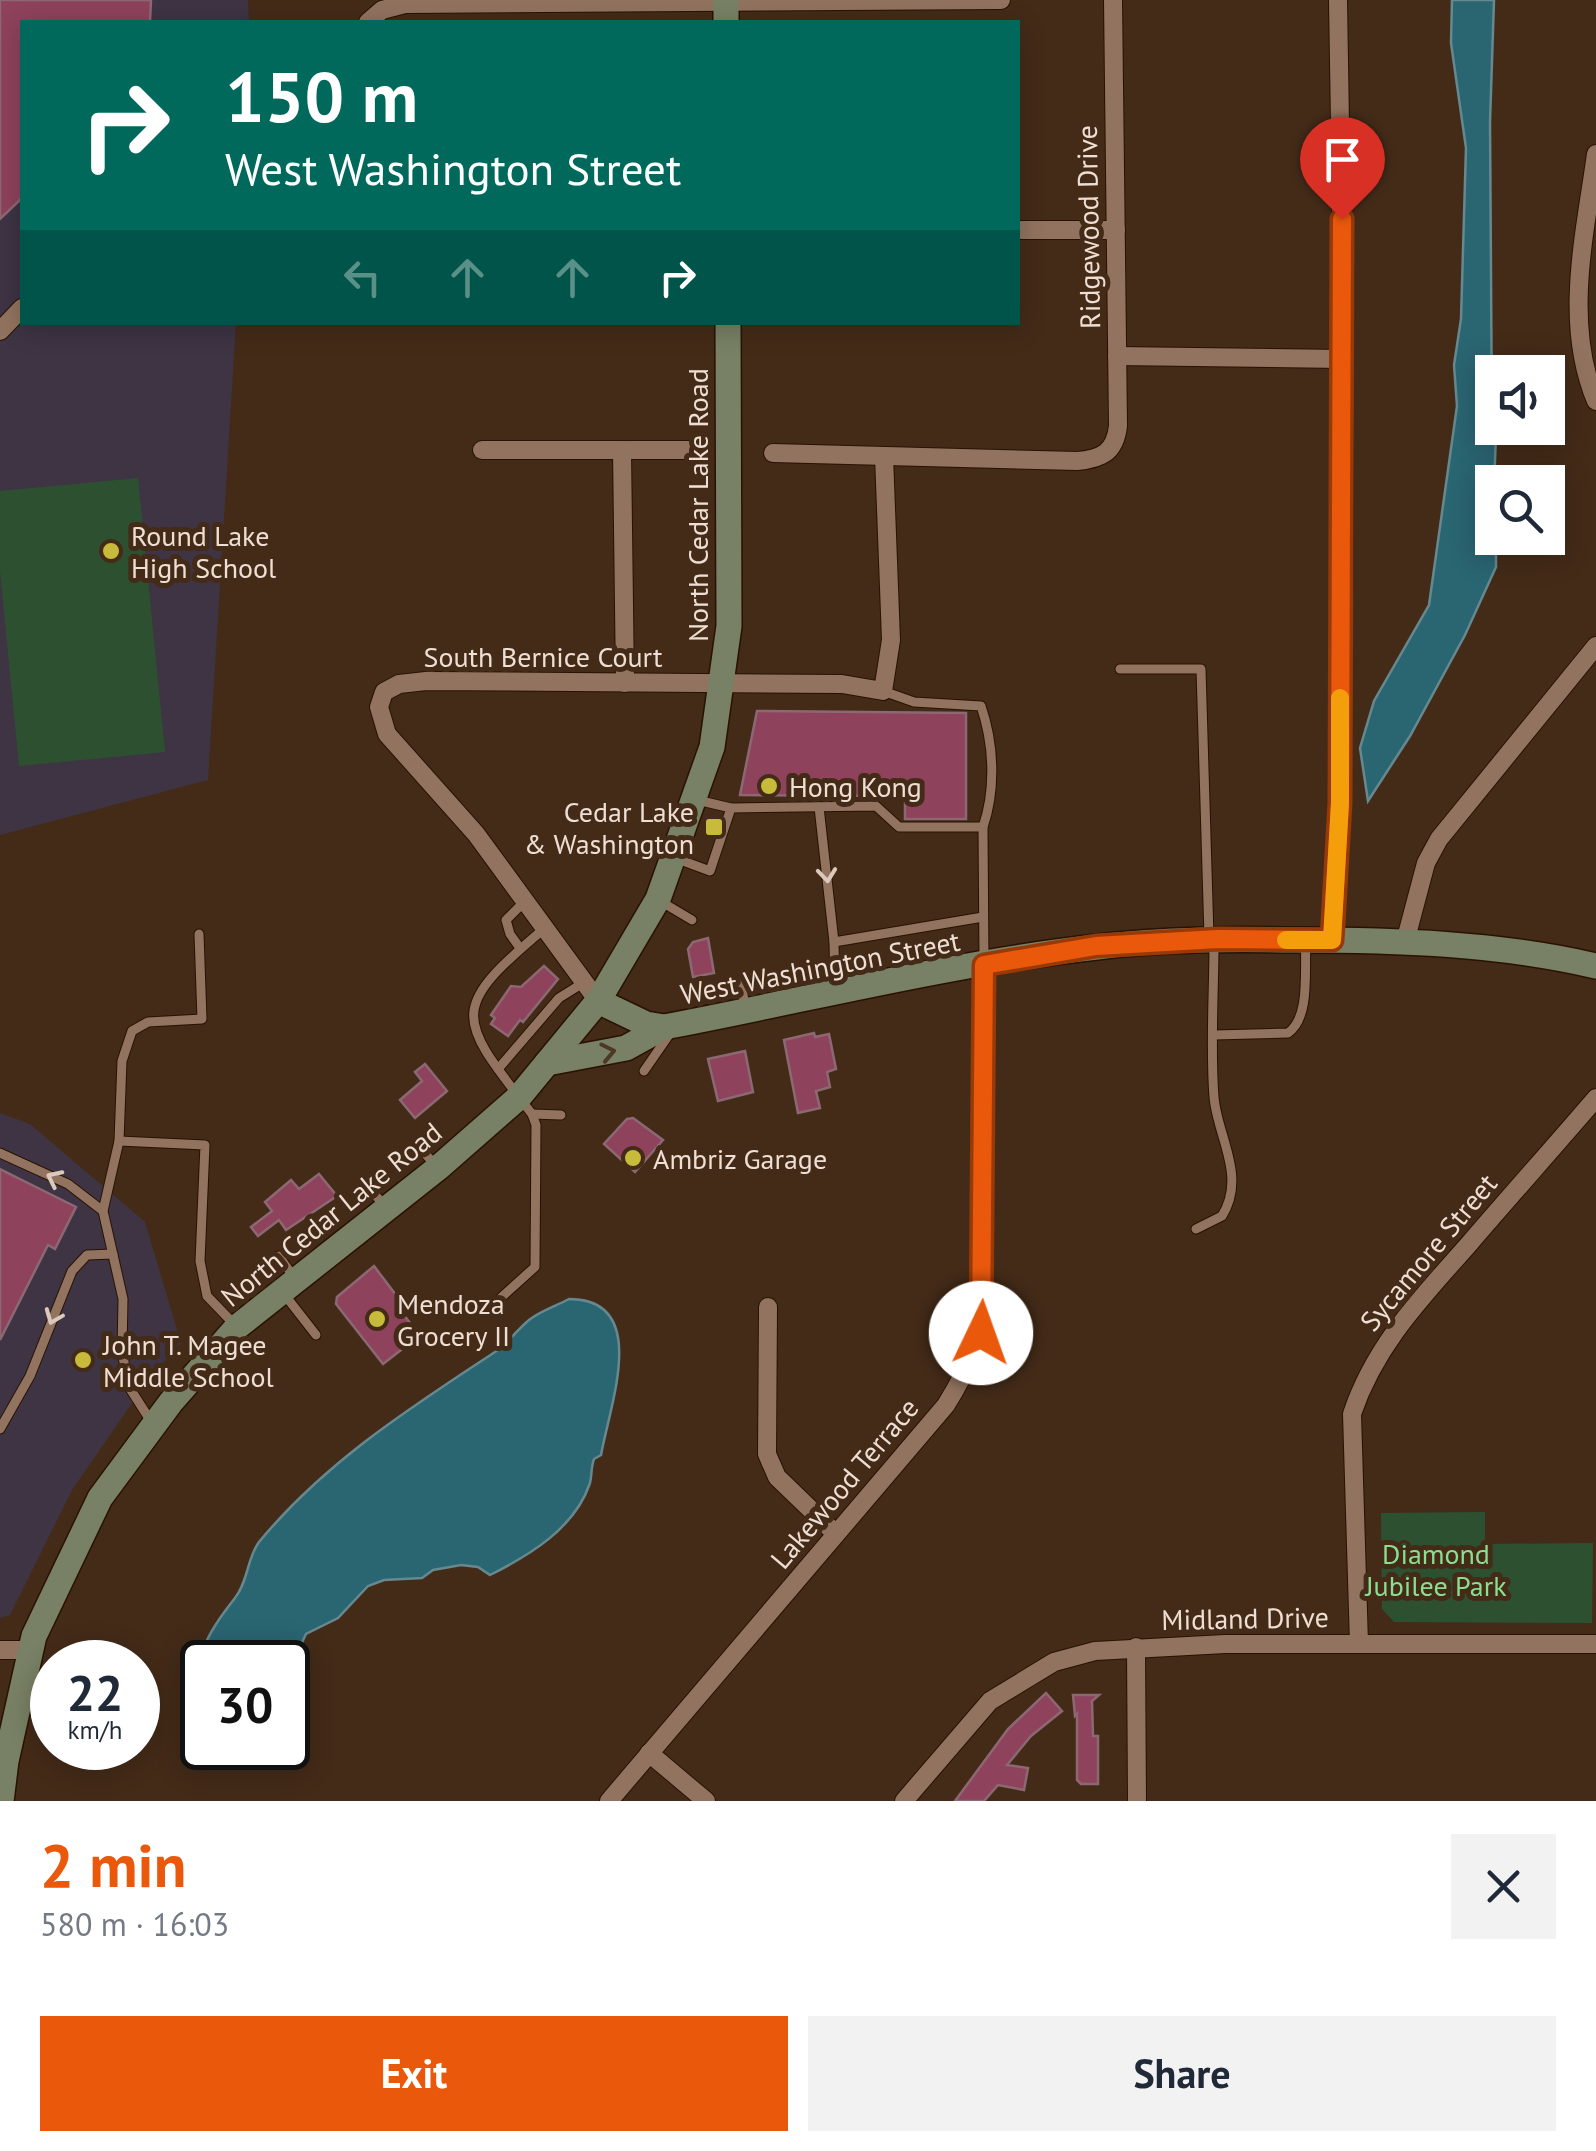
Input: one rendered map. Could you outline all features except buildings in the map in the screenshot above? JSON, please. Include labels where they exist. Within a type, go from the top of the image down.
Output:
[{"type":"main road","name":"North Cedar Lake Road","points":[[35,1640],[100,1498],[237,1327],[386,1208],[430,1158],[526,1105],[591,992],[658,899],[712,747],[730,626],[728,325]]},
{"type":"main road","name":"West Washington Street","points":[[591,992],[646,1024],[670,1026],[1096,946],[1211,940],[1405,942],[1502,949],[1596,966]]},
{"type":"main road","points":[[547,1063],[626,1048],[670,1026]]},
{"type":"main road","name":"North Cedar Lake Road","points":[[1,1801],[30,1650]]},
{"type":"street","points":[[370,20],[382,10],[405,4],[726,8],[808,0],[1002,0]]},
{"type":"street","name":"Ridgewood Drive","points":[[884,456],[1096,460],[1109,452],[1116,441],[1113,0]]},
{"type":"street","points":[[1319,940],[1340,803],[1342,359],[1338,0]]},
{"type":"street","points":[[1596,154],[1578,317],[1580,346],[1596,401]]},
{"type":"street","points":[[1020,230],[1116,230]]},
{"type":"street","points":[[0,331],[20,310]]},
{"type":"street","points":[[1118,356],[1342,359]]},
{"type":"street","points":[[482,450],[688,450]]},
{"type":"street","points":[[622,450],[624,683]]},
{"type":"street","points":[[773,453],[884,456],[891,640],[884,691]]},
{"type":"street","points":[[1405,942],[1426,863],[1439,839],[1596,646]]},
{"type":"street","name":"South Bernice Court","points":[[525,900],[476,834],[387,734],[379,707],[384,692],[399,684],[426,682],[842,684],[884,691]]},
{"type":"street","points":[[525,900],[591,992]]},
{"type":"street","name":"Lakewood Terrace","points":[[609,1801],[946,1405],[970,1368],[981,1333],[984,965]]},
{"type":"street","name":"Sycamore Street","points":[[1359,1644],[1352,1414],[1364,1378],[1384,1344],[1413,1308],[1596,1098]]},
{"type":"street","points":[[768,1307],[767,1454],[778,1477],[836,1534]]},
{"type":"street","name":"Midland Drive","points":[[904,1801],[990,1701],[1054,1662],[1095,1651],[1136,1647],[1596,1644]]},
{"type":"street","points":[[1136,1647],[1137,1801]]},
{"type":"street","points":[[0,1650],[30,1650]]},
{"type":"street","points":[[649,1753],[706,1801]]},
{"type":"lane","points":[[1120,669],[1201,669],[1214,1100],[1228,1144],[1230,1196],[1222,1216],[1196,1230]]},
{"type":"lane","points":[[884,691],[914,702],[982,706],[991,734],[990,806],[983,828],[984,965]]},
{"type":"lane","points":[[693,800],[731,808],[876,806],[899,827],[983,828]]},
{"type":"lane","points":[[820,807],[836,992]]},
{"type":"lane","points":[[672,858],[710,871],[731,808]]},
{"type":"lane","points":[[658,899],[692,920]]},
{"type":"lane","points":[[520,948],[506,920],[525,900]]},
{"type":"lane","points":[[834,942],[983,917]]},
{"type":"lane","points":[[495,1304],[535,1267],[537,1156],[526,1105],[476,1034],[472,1013],[479,990],[493,972],[544,928]]},
{"type":"lane","points":[[154,1426],[129,1387],[122,1352],[123,1299],[103,1211],[119,1141],[122,1061],[132,1031],[148,1022],[202,1019],[199,934]]},
{"type":"lane","points":[[1214,1035],[1288,1034],[1295,1028],[1302,1016],[1319,940]]},
{"type":"lane","points":[[740,980],[746,1011]]},
{"type":"lane","points":[[498,1069],[564,993],[591,992]]},
{"type":"lane","points":[[644,1071],[670,1026]]},
{"type":"lane","points":[[526,1105],[560,1115]]},
{"type":"lane","points":[[119,1141],[204,1145],[200,1260],[208,1296],[237,1327]]},
{"type":"lane","points":[[0,1153],[68,1184],[103,1211]]},
{"type":"lane","points":[[366,1185],[386,1208]]},
{"type":"lane","points":[[0,1429],[30,1376],[72,1272],[87,1254],[112,1254]]},
{"type":"lane","points":[[279,1256],[289,1286],[316,1335]]},
{"type":"shaded area","name":"Round Lake High School","points":[[0,0],[248,0],[249,20],[20,20],[20,325],[236,325],[208,780],[0,835]]},
{"type":"shaded area","name":"John T. Magee Middle School","points":[[0,1113],[30,1124],[145,1222],[181,1343],[150,1377],[72,1490],[10,1615],[0,1618]]},
{"type":"green space","points":[[138,478],[165,752],[19,766],[0,571],[0,491]]},
{"type":"green space","name":"Diamond Jubilee Park","points":[[1485,1512],[1485,1544],[1593,1543],[1592,1623],[1394,1622],[1382,1609],[1381,1513]]},
{"type":"water","points":[[1452,0],[1494,0],[1490,122],[1492,355],[1475,355],[1475,445],[1495,445],[1495,465],[1475,465],[1475,555],[1496,555],[1496,567],[1465,635],[1410,736],[1368,801],[1360,748],[1374,701],[1429,605],[1457,406],[1454,365],[1461,319],[1466,148],[1451,43]]},
{"type":"water","points":[[569,1299],[594,1304],[610,1316],[618,1335],[616,1383],[601,1455],[594,1459],[583,1499],[562,1527],[520,1559],[490,1575],[478,1567],[461,1565],[433,1570],[422,1578],[384,1580],[368,1586],[338,1618],[306,1634],[303,1640],[208,1640],[239,1592],[259,1542],[312,1486],[370,1438],[495,1352],[533,1317]]},
{"type":"slow traffic","points":[[1286,940],[1332,940],[1340,803],[1340,698]]},
{"type":"place","name":"Round Lake High School","points":[[111,551]]},
{"type":"place","name":"Hong Kong","points":[[769,786]]},
{"type":"place","name":"Cedar Lake & Washington","points":[[714,827]]},
{"type":"place","name":"Ambriz Garage","points":[[633,1158]]},
{"type":"place","name":"Mendoza Grocery II","points":[[377,1319]]},
{"type":"place","name":"John T. Magee Middle School","points":[[83,1360]]},
{"type":"route","points":[[981,1333],[984,965],[1096,946],[1218,939],[1332,940],[1340,803],[1342,219]]}]
